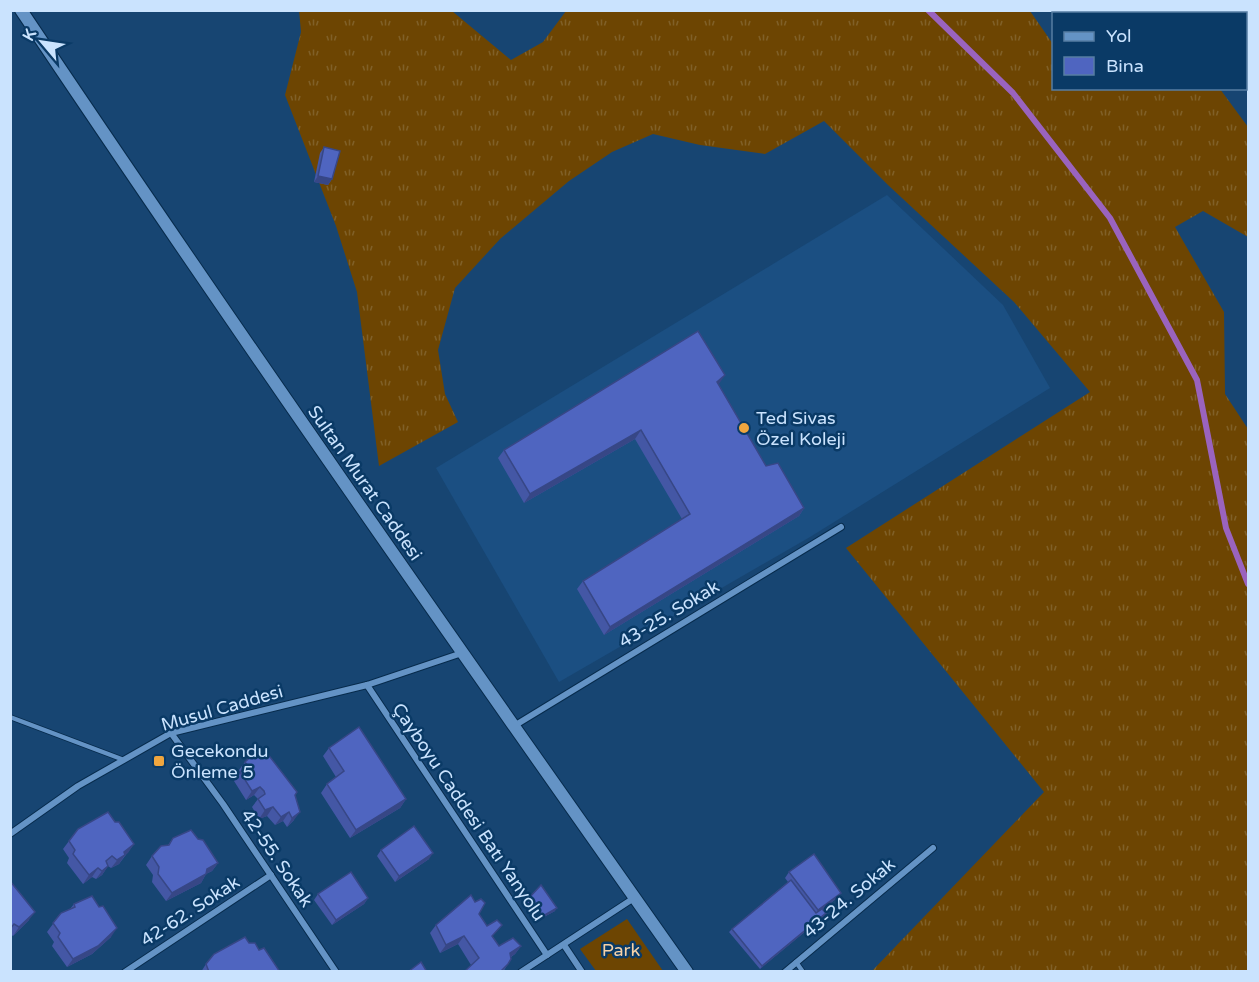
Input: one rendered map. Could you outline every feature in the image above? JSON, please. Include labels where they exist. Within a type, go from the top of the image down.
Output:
[{"type":"street","name":"Sultan Murat Caddesi","points":[[21,10],[183,253],[687,972]]},
{"type":"street","name":"43-25. Sokak","points":[[513,726],[841,526]]},
{"type":"street","name":"Musul Caddesi","points":[[10,834],[78,786],[171,733],[367,685],[462,653]]},
{"type":"street","name":"Çayboyu Caddesi Batı Yanyolu","points":[[367,685],[547,955]]},
{"type":"street","name":"42-55. Sokak","points":[[171,733],[223,804],[336,972]]},
{"type":"street","name":"43-24. Sokak","points":[[785,972],[933,848]]},
{"type":"street","name":"42-62. Sokak","points":[[125,972],[271,875]]},
{"type":"street","points":[[520,972],[634,898]]},
{"type":"street","points":[[564,945],[582,972]]},
{"type":"lane","points":[[10,717],[124,760]]},
{"type":"lane","points":[[796,962],[803,972]]},
{"type":"shaded area","name":"Ted Sivas Özel Koleji","points":[[887,195],[1003,305],[1050,388],[810,537],[559,682],[436,468]]},
{"type":"green space","points":[[299,10],[452,11],[511,60],[543,42],[566,11],[1030,11],[1052,43],[1052,90],[1221,90],[1248,127],[1248,237],[1203,211],[1175,227],[1224,312],[1225,394],[1248,429],[1248,971],[872,971],[1044,792],[846,548],[1090,392],[1014,302],[888,185],[824,121],[765,154],[700,145],[653,134],[612,152],[569,181],[500,239],[455,288],[438,350],[445,394],[458,422],[379,466],[357,292],[336,226],[285,95],[301,32]]},
{"type":"green space","name":"Park","points":[[627,919],[663,971],[596,971],[580,949]]},
{"type":"building","points":[[324,147],[340,151],[332,179],[318,176]]},
{"type":"building","points":[[698,331],[725,375],[717,382],[766,466],[778,463],[804,508],[610,627],[583,581],[690,514],[641,430],[530,494],[504,450]]},
{"type":"building","points":[[359,727],[406,799],[356,830],[327,784],[344,771],[329,748]]},
{"type":"building","points":[[260,748],[267,753],[297,792],[295,795],[300,812],[292,818],[289,812],[281,817],[273,807],[265,810],[258,799],[265,794],[264,791],[260,787],[252,791],[240,772],[248,766],[245,762]]},
{"type":"building","points":[[108,812],[115,822],[119,822],[134,844],[124,852],[125,855],[117,860],[112,856],[106,861],[108,866],[102,871],[98,868],[89,875],[73,854],[75,850],[69,841],[78,829]]},
{"type":"building","points":[[414,826],[433,853],[399,876],[381,850]]},
{"type":"building","points":[[191,830],[198,839],[203,840],[218,863],[207,869],[206,874],[172,893],[158,874],[159,867],[152,856],[161,846],[169,845],[173,838]]},
{"type":"building","points":[[814,854],[841,893],[818,910],[789,872]]},
{"type":"building","points":[[351,872],[368,898],[336,920],[318,894]]},
{"type":"building","points":[[791,880],[816,913],[822,909],[826,913],[762,966],[732,929]]},
{"type":"building","points":[[10,881],[35,912],[19,927],[14,924],[10,929]]},
{"type":"building","points":[[541,885],[557,908],[543,916],[528,899]]},
{"type":"building","points":[[471,895],[475,902],[481,899],[485,903],[479,914],[487,926],[497,920],[502,925],[492,936],[499,946],[513,938],[521,946],[510,953],[511,959],[500,972],[464,972],[479,958],[464,936],[446,945],[436,925]]},
{"type":"building","points":[[92,896],[99,907],[103,906],[117,928],[98,946],[73,959],[58,937],[60,933],[53,923],[61,913],[75,907],[74,904]]},
{"type":"building","points":[[245,937],[249,943],[255,943],[259,950],[264,948],[280,972],[209,972],[206,964],[214,954]]},
{"type":"building","points":[[421,962],[427,972],[408,972]]},
{"type":"waterway","points":[[928,10],[1013,93],[1110,218],[1197,380],[1226,528],[1248,584]]},
{"type":"place","name":"Ted Sivas Özel Koleji","points":[[744,428]]},
{"type":"place","name":"Gecekondu Önleme 5","points":[[159,761]]}]
